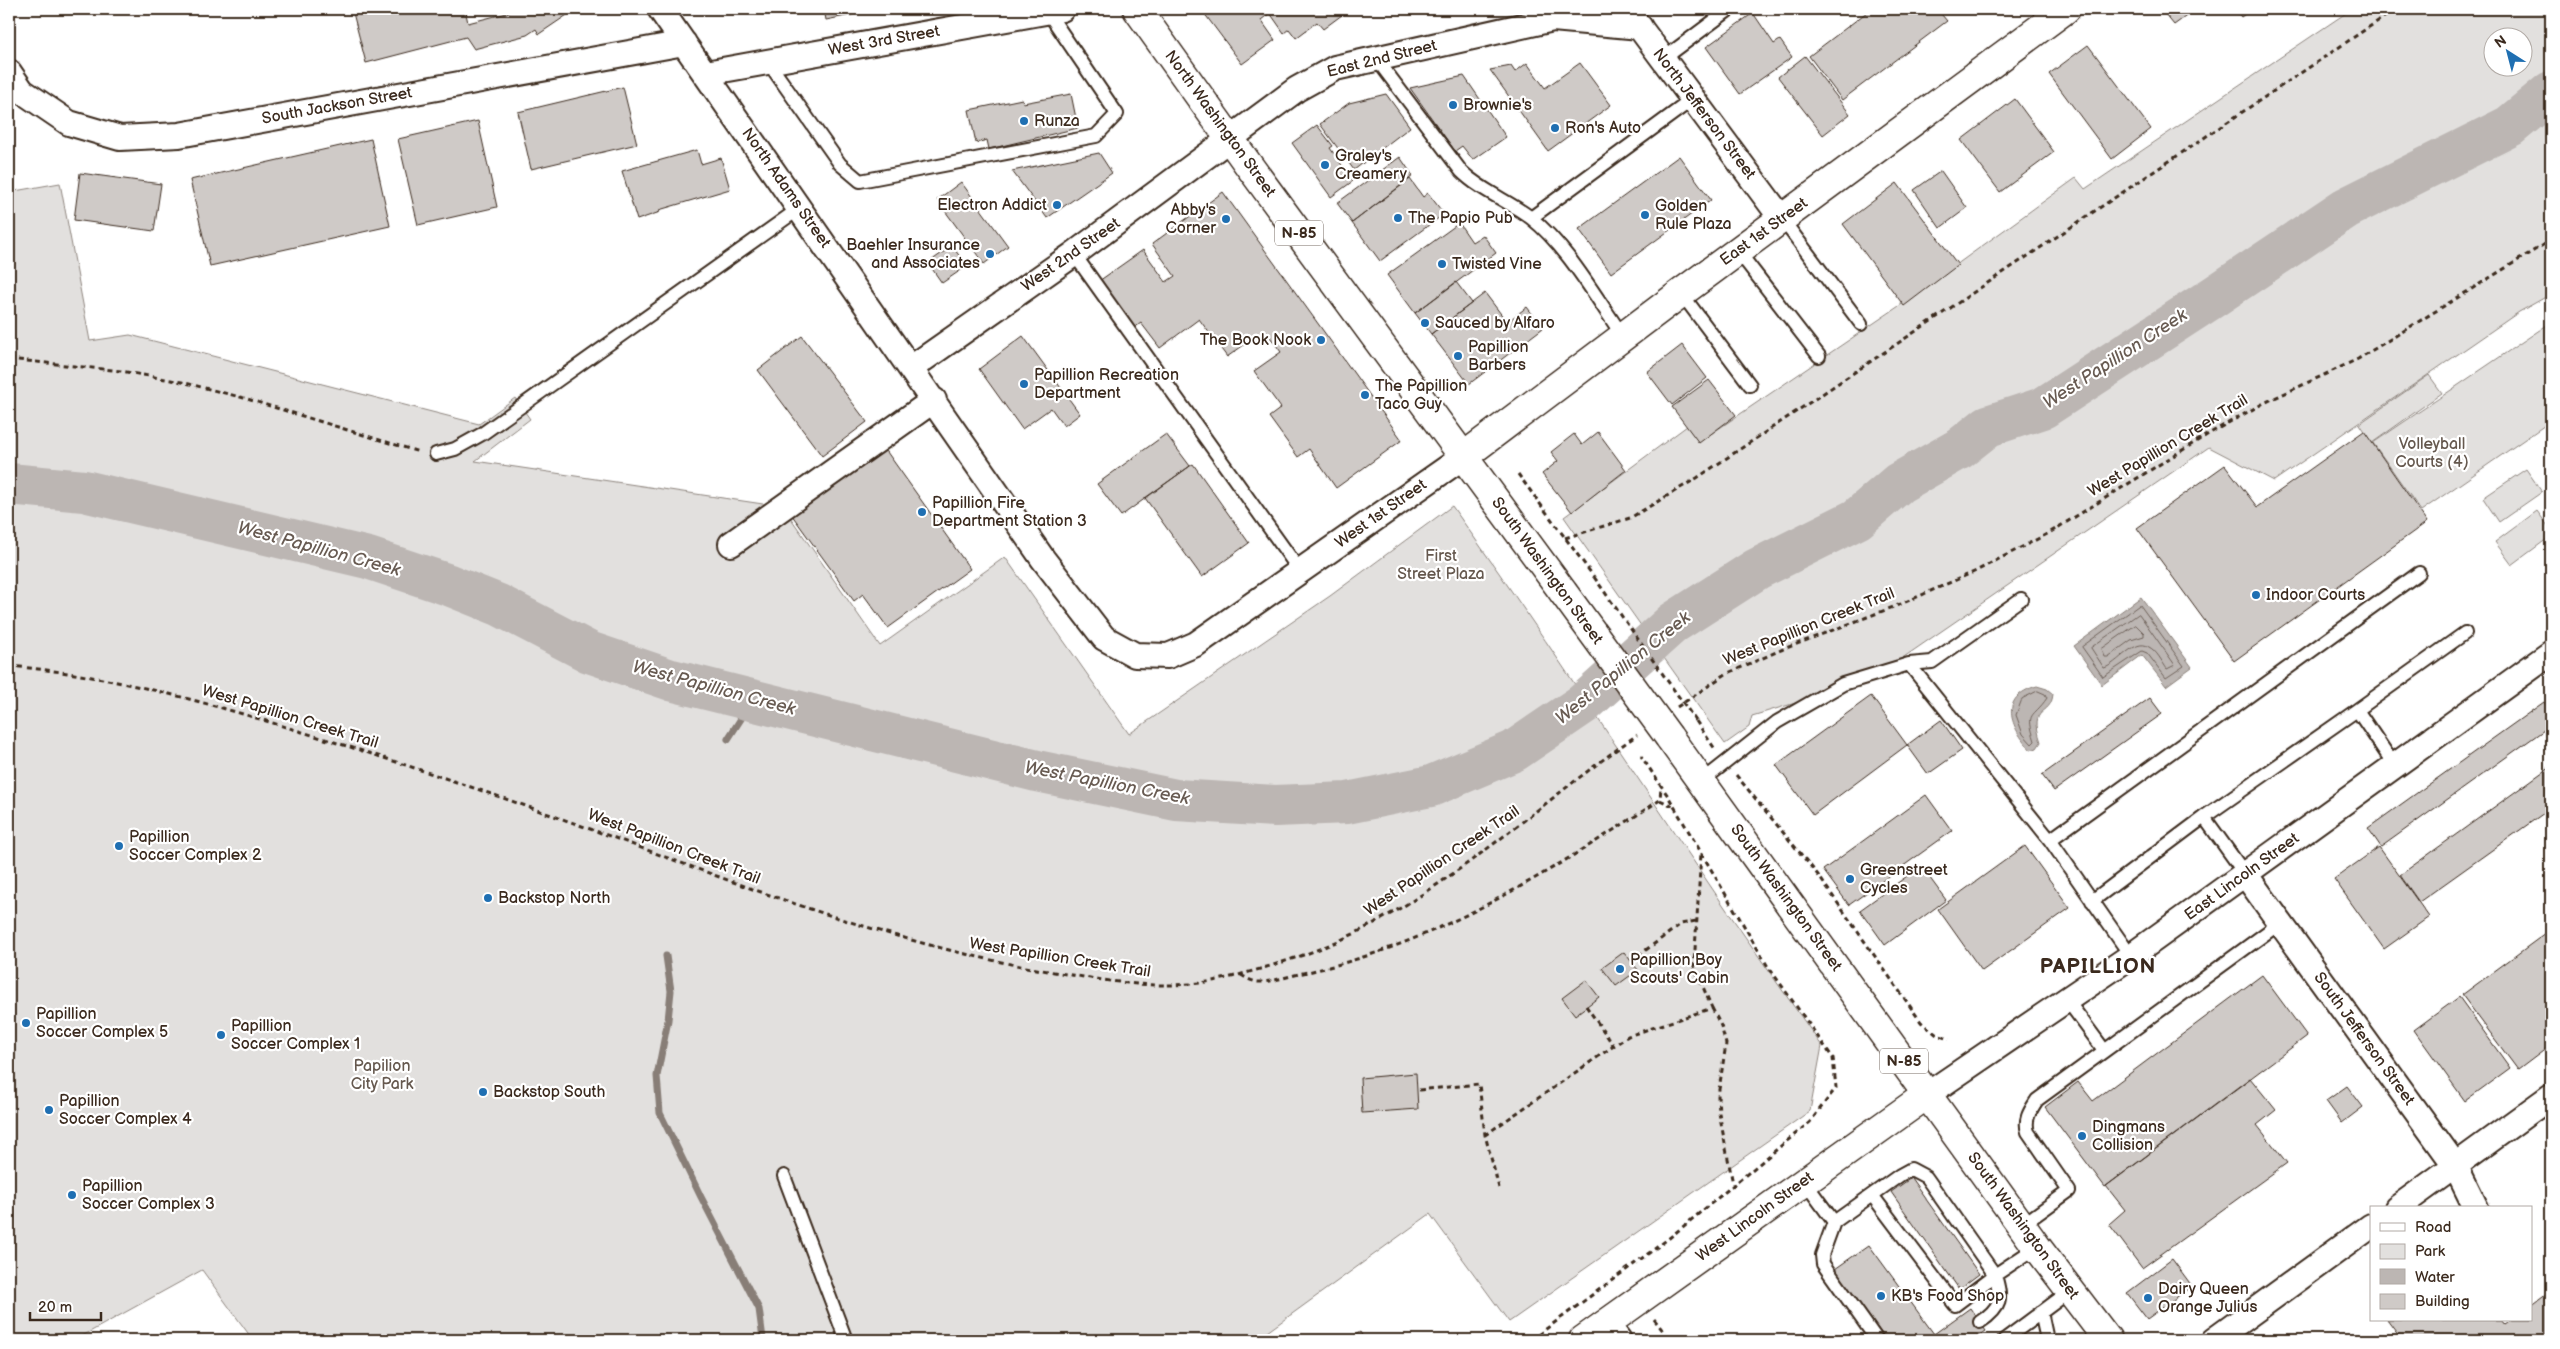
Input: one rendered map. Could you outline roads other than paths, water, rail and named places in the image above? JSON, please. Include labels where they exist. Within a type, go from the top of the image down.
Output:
[{"type":"main road","name":"North Washington Street","points":[[1137,9],[1229,138],[1463,457]]},
{"type":"main road","name":"East 1st Street","points":[[1463,457],[1681,292],[2066,9]]},
{"type":"main road","name":"South Washington Street","points":[[1463,457],[1563,592],[1657,733],[1701,782],[2029,1236],[2108,1340]]},
{"type":"main road","name":"West Lincoln Street","points":[[1583,1340],[1613,1332],[1804,1181],[1928,1094]]},
{"type":"street","name":"North Adams Street","points":[[660,9],[934,400]]},
{"type":"street","name":"West 3rd Street","points":[[706,73],[1055,10]]},
{"type":"street","name":"East 2nd Street","points":[[1229,138],[1315,77],[1335,68],[1561,14],[1633,18]]},
{"type":"street","name":"North Jefferson Street","points":[[1633,18],[1782,219]]},
{"type":"street","name":"South Jackson Street","points":[[9,72],[22,91],[69,123],[120,138],[179,135],[684,43]]},
{"type":"street","name":"West 2nd Street","points":[[910,368],[1074,254],[1229,138]]},
{"type":"street","points":[[731,544],[934,400],[1043,559],[1104,638],[1136,655],[1168,656],[1196,644],[1300,571]]},
{"type":"street","name":"West 1st Street","points":[[1300,571],[1463,457]]},
{"type":"street","name":"East Lincoln Street","points":[[1928,1094],[2131,956],[2395,766],[2548,663]]},
{"type":"street","name":"South Jefferson Street","points":[[2245,874],[2455,1165],[2475,1206]]},
{"type":"street","points":[[2400,1206],[2551,1096]]},
{"type":"street","points":[[2214,1340],[2370,1227]]},
{"type":"lane","points":[[1663,60],[1730,9]]},
{"type":"lane","points":[[768,62],[840,164],[860,182],[1096,136],[1117,114],[1055,10]]},
{"type":"lane","points":[[1375,58],[1461,171],[1472,182],[1531,218],[1559,246],[1623,336]]},
{"type":"lane","points":[[1531,218],[1693,99]]},
{"type":"lane","points":[[436,454],[455,449],[482,434],[800,208]]},
{"type":"lane","points":[[1782,219],[1861,324]]},
{"type":"lane","points":[[1738,251],[1819,356]]},
{"type":"lane","points":[[1074,254],[1300,571]]},
{"type":"lane","points":[[1681,292],[1750,386]]},
{"type":"lane","points":[[2050,840],[2419,572]]},
{"type":"lane","points":[[1701,782],[1777,722],[1843,684],[1909,664],[1932,662],[2021,599]]},
{"type":"lane","points":[[2092,901],[2204,817],[2465,633]]},
{"type":"lane","points":[[1909,664],[2050,840],[2131,956]]},
{"type":"lane","points":[[2357,710],[2395,766]]},
{"type":"lane","points":[[2204,817],[2245,874]]},
{"type":"lane","points":[[1872,1195],[1954,1305],[1995,1275],[2069,1190],[2035,1144],[2026,1123],[2028,1112],[2037,1100],[2280,923]]},
{"type":"lane","points":[[2067,1000],[2104,1050]]},
{"type":"lane","points":[[1877,1340],[1823,1264],[1822,1255],[1834,1222],[1911,1169],[1926,1177],[1995,1275],[2001,1294],[1998,1306],[1994,1312],[1980,1322]]},
{"type":"lane","points":[[784,1176],[846,1340]]},
{"type":"lane","points":[[1804,1181],[1834,1222]]},
{"type":"lane","points":[[2004,1340],[2070,1291]]},
{"type":"lane","points":[[2041,1312],[2047,1340]]},
{"type":"lane","points":[[2023,1340],[2028,1323]]},
{"type":"water","points":[[2141,597],[2192,667],[2166,686],[2142,655],[2102,685],[2074,646]]},
{"type":"water","points":[[2037,686],[2047,689],[2053,694],[2051,701],[2039,716],[2037,722],[2041,742],[2037,748],[2031,750],[2013,723],[2012,705],[2017,697]]},
{"type":"waterway","name":"West Papillion Creek","points":[[9,484],[84,491],[368,558],[449,585],[499,605],[589,652],[671,680],[1037,771],[1176,800],[1275,806],[1347,803],[1431,786],[1514,751],[1583,704],[1673,623],[1757,569],[1857,519],[1899,483],[1959,449],[1988,426],[2043,408],[2346,208],[2510,126],[2551,92]]},
{"type":"waterway","points":[[728,739],[753,700]]},
{"type":"waterway","points":[[666,956],[671,991],[668,1020],[657,1076],[660,1113],[759,1309],[763,1339]]},
{"type":"place","name":"Brownie's","points":[[1453,105]]},
{"type":"place","name":"Runza","points":[[1024,121]]},
{"type":"place","name":"Ron's Auto","points":[[1555,128]]},
{"type":"place","name":"Graley's Creamery","points":[[1325,165]]},
{"type":"place","name":"Electron Addict","points":[[1057,205]]},
{"type":"place","name":"Golden Rule Plaza","points":[[1645,215]]},
{"type":"place","name":"The Papio Pub","points":[[1398,218]]},
{"type":"place","name":"Abby's Corner","points":[[1226,219]]},
{"type":"place","name":"Baehler Insurance and Associates","points":[[990,254]]},
{"type":"place","name":"Twisted Vine","points":[[1442,264]]},
{"type":"place","name":"Sauced by Alfaro","points":[[1425,323]]},
{"type":"place","name":"The Book Nook","points":[[1321,340]]},
{"type":"place","name":"Papillion Barbers","points":[[1458,356]]},
{"type":"place","name":"Papillion Recreation Department","points":[[1024,384]]},
{"type":"place","name":"The Papillion Taco Guy","points":[[1365,395]]},
{"type":"place","name":"Papillion Fire Department Station 3","points":[[922,512]]},
{"type":"place","name":"Indoor Courts","points":[[2256,595]]},
{"type":"place","name":"Papillion Soccer Complex 2","points":[[119,846]]},
{"type":"place","name":"Greenstreet Cycles","points":[[1850,879]]},
{"type":"place","name":"Backstop North","points":[[488,898]]},
{"type":"place","name":"Papillion Boy Scouts' Cabin","points":[[1620,969]]},
{"type":"place","name":"Papillion Soccer Complex 5","points":[[26,1023]]},
{"type":"place","name":"Papillion Soccer Complex 1","points":[[221,1035]]},
{"type":"place","name":"Backstop South","points":[[483,1092]]},
{"type":"place","name":"Papillion Soccer Complex 4","points":[[49,1110]]},
{"type":"place","name":"Dingmans Collision","points":[[2082,1136]]},
{"type":"place","name":"Papillion Soccer Complex 3","points":[[72,1195]]},
{"type":"place","name":"KB's Food Shop","points":[[1881,1296]]},
{"type":"place","name":"Dairy Queen Orange Julius","points":[[2148,1298]]},
{"type":"district","name":"PAPILLION","points":[[2098,966]]},
{"type":"park label","name":"Volleyball Courts (4)","points":[[2432,453]]},
{"type":"park label","name":"First Street Plaza","points":[[1441,565]]},
{"type":"park label","name":"Papilion City Park","points":[[382,1075]]}]
